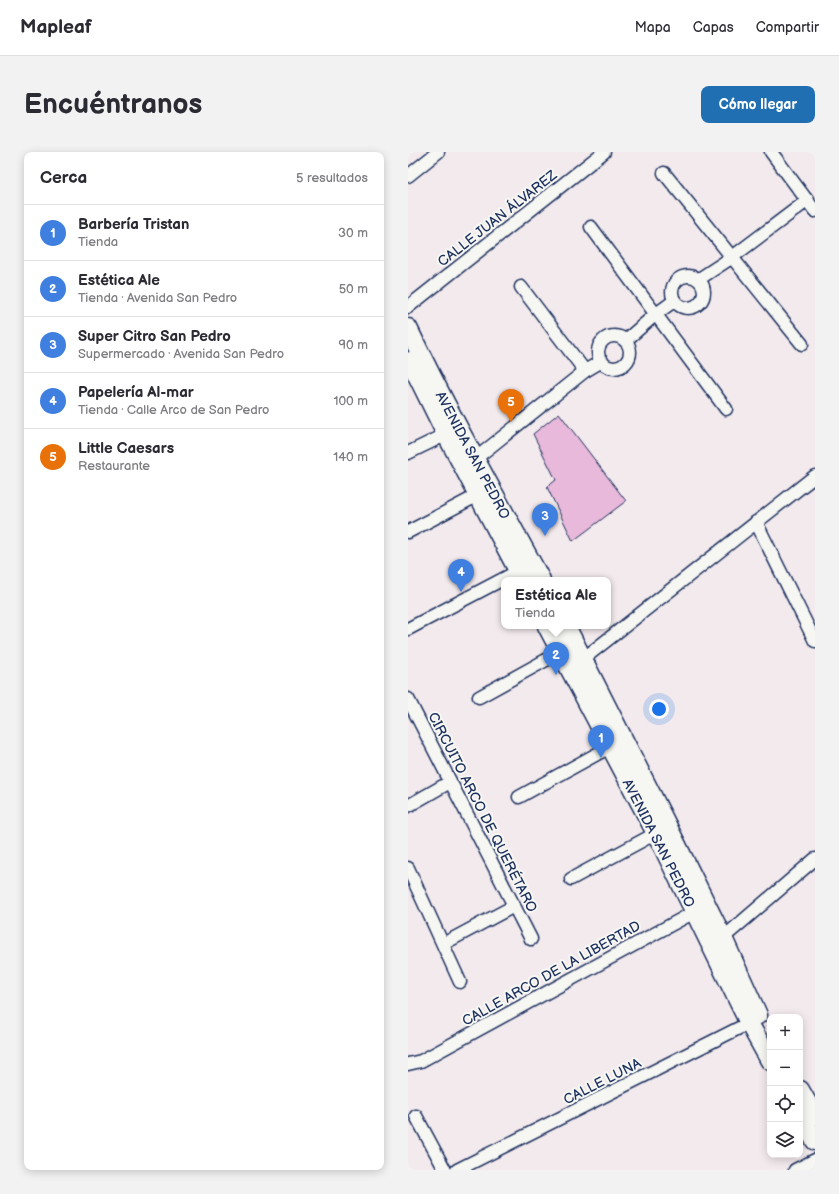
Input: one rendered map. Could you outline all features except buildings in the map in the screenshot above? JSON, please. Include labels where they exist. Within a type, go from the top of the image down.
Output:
[{"type":"main road","name":"AVENIDA SAN PEDRO","points":[[408,328],[418,375]]},
{"type":"main road","name":"AVENIDA SAN PEDRO","points":[[408,357],[453,431],[524,572],[535,577]]},
{"type":"main road","name":"AVENIDA SAN PEDRO","points":[[550,629],[572,656],[662,830],[754,1021],[767,1033]]},
{"type":"main road","name":"AVENIDA SAN PEDRO","points":[[567,629],[572,656]]},
{"type":"main road","name":"AVENIDA SAN PEDRO","points":[[701,909],[723,938],[767,1054]]},
{"type":"main road","points":[[803,1095],[815,1116]]},
{"type":"main road","points":[[803,1119],[815,1141]]},
{"type":"street","points":[[408,176],[438,152]]},
{"type":"street","name":"CALLE JUAN ÁLVAREZ","points":[[408,307],[604,152]]},
{"type":"street","points":[[771,152],[815,211]]},
{"type":"street","points":[[664,173],[731,258],[802,344]]},
{"type":"street","points":[[698,279],[731,258],[808,200]]},
{"type":"street","points":[[591,227],[726,409]]},
{"type":"street","points":[[694,276],[698,279],[704,289],[704,294],[700,303],[696,306],[685,308],[678,305],[674,301],[672,290],[674,283],[678,279],[694,276]]},
{"type":"street","points":[[521,287],[585,370]]},
{"type":"street","points":[[625,341],[656,314],[674,301]]},
{"type":"street","points":[[616,336],[625,341],[630,350],[629,356],[624,364],[620,367],[614,368],[606,365],[602,361],[598,351],[604,340],[616,336]]},
{"type":"street","points":[[470,463],[585,370],[602,361]]},
{"type":"street","points":[[408,453],[453,431]]},
{"type":"street","points":[[611,628],[756,522],[815,476]]},
{"type":"street","points":[[408,532],[484,491]]},
{"type":"street","points":[[756,522],[815,640]]},
{"type":"street","points":[[514,577],[524,572]]},
{"type":"street","points":[[408,629],[501,583]]},
{"type":"street","points":[[479,698],[572,656],[609,629]]},
{"type":"street","name":"CIRCUITO ARCO DE QUERÉTARO","points":[[408,699],[531,939]]},
{"type":"street","points":[[519,797],[617,743]]},
{"type":"street","points":[[408,806],[450,782]]},
{"type":"street","points":[[571,879],[662,830]]},
{"type":"street","points":[[723,938],[815,859]]},
{"type":"street","points":[[408,868],[411,880],[460,982]]},
{"type":"street","points":[[443,944],[514,906]]},
{"type":"street","name":"CALLE ARCO DE LA LIBERTAD","points":[[408,1064],[421,1061],[701,909]]},
{"type":"street","name":"CALLE LUNA","points":[[457,1170],[754,1021]]},
{"type":"street","points":[[416,1116],[445,1170]]},
{"type":"street","points":[[795,1170],[815,1160]]},
{"type":"place","name":"Little Caesars","points":[[511,422]]},
{"type":"place","name":"Super Citro San Pedro","points":[[545,536]]},
{"type":"place","name":"Papelería Al-mar","points":[[461,592]]},
{"type":"place","name":"Estética Ale","points":[[556,675]]},
{"type":"place","name":"Barbería Tristan","points":[[601,758]]}]
